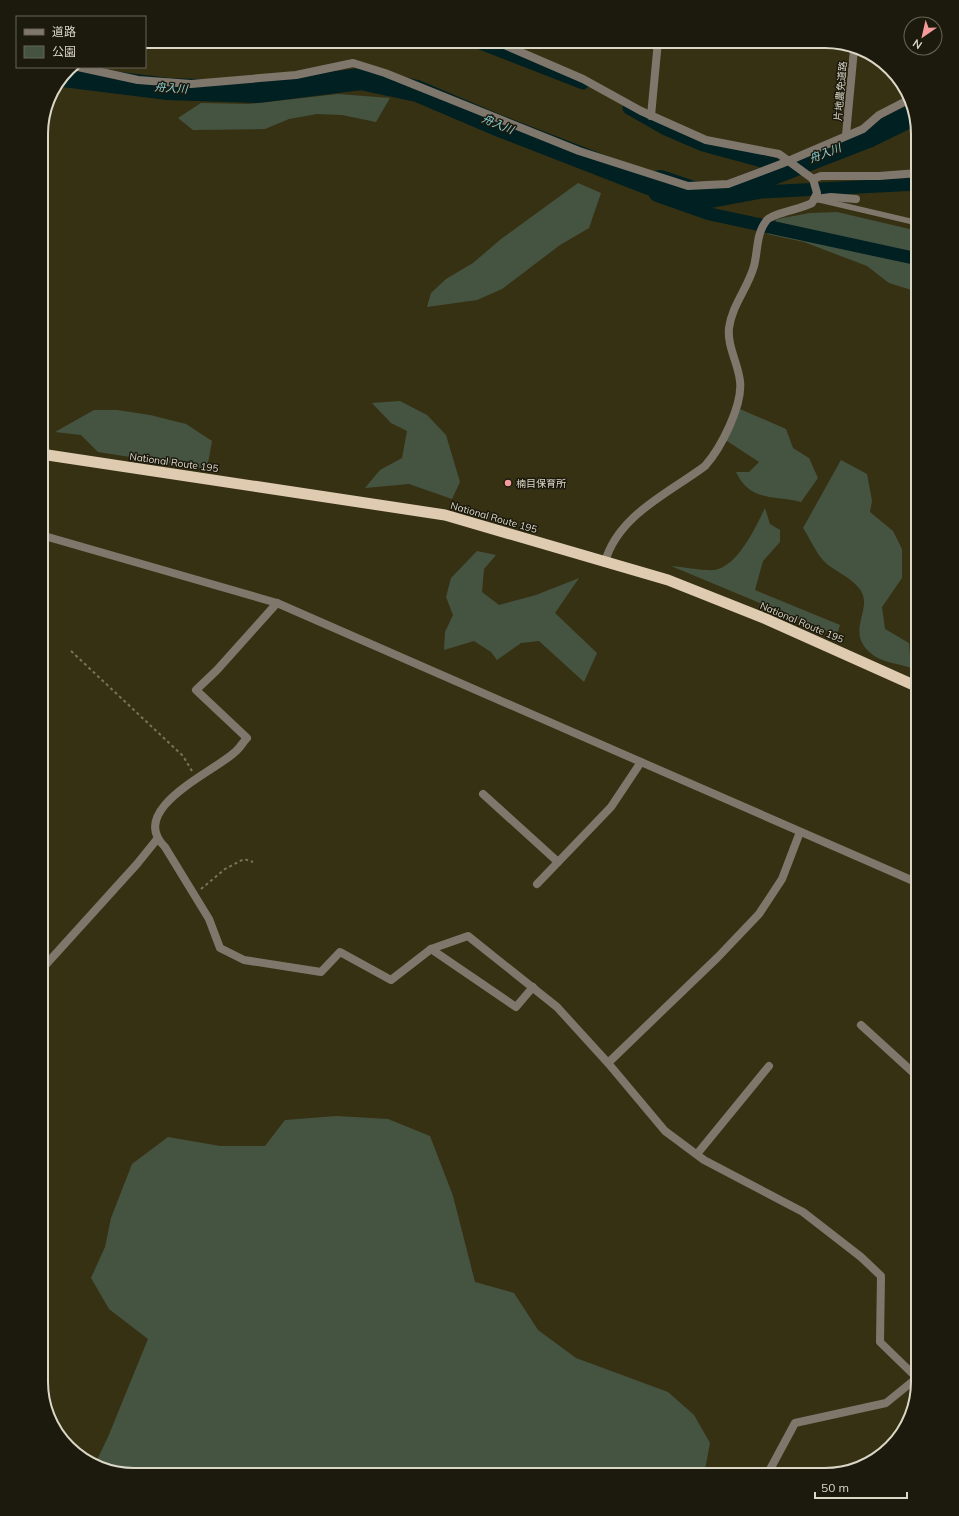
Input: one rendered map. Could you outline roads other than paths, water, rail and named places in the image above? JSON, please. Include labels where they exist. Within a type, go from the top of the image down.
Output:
[{"type":"highway","name":"National Route 195","points":[[48,455],[446,515],[668,580],[752,614],[911,684]]},
{"type":"street","points":[[511,48],[583,79],[651,116],[706,140],[779,154],[814,180],[816,196],[812,203],[805,207],[778,214],[767,220],[762,228],[751,274],[730,322],[728,335],[740,380],[740,396],[720,445],[713,457],[705,466],[639,512],[625,525],[608,550],[605,562]]},
{"type":"street","points":[[651,116],[657,48]]},
{"type":"street","name":"片地農免道路","points":[[846,135],[854,54]]},
{"type":"street","points":[[83,68],[138,80],[191,84],[296,75],[352,63],[385,73],[579,151],[688,186],[728,184],[793,163],[846,135],[863,129],[879,115],[904,103]]},
{"type":"street","points":[[814,180],[821,176],[879,176],[911,174]]},
{"type":"street","points":[[816,196],[856,199]]},
{"type":"street","points":[[48,537],[277,603],[911,880]]},
{"type":"street","points":[[277,603],[217,670],[196,690],[247,738],[236,752],[197,778],[161,808],[154,831],[209,919],[220,948],[244,960],[321,972],[340,952],[392,980],[431,949],[468,936],[556,1007],[608,1063],[665,1130],[704,1160],[803,1212],[861,1257],[881,1276],[880,1342],[911,1371]]},
{"type":"street","points":[[537,884],[611,807],[641,762]]},
{"type":"street","points":[[483,794],[558,862]]},
{"type":"street","points":[[608,1063],[718,958],[759,914],[782,879],[800,832]]},
{"type":"street","points":[[48,962],[137,864],[158,838]]},
{"type":"street","points":[[431,949],[516,1007],[533,988]]},
{"type":"street","points":[[861,1025],[911,1071]]},
{"type":"street","points":[[697,1154],[769,1066]]},
{"type":"street","points":[[771,1468],[795,1423],[886,1403],[911,1382]]},
{"type":"lane","points":[[816,196],[911,221]]},
{"type":"waterway","points":[[493,48],[583,83]]},
{"type":"waterway","name":"舟入川","points":[[69,77],[168,89],[257,92],[361,79],[417,91],[497,125],[649,184],[660,181],[693,192],[719,195],[868,137],[909,117]]},
{"type":"waterway","points":[[629,108],[666,129],[703,145],[788,168]]},
{"type":"waterway","points":[[649,184],[656,195],[710,214],[911,257]]},
{"type":"waterway","points":[[676,193],[707,202],[761,192],[911,184]]},
{"type":"place","name":"楠目保育所","points":[[508,483]]}]
